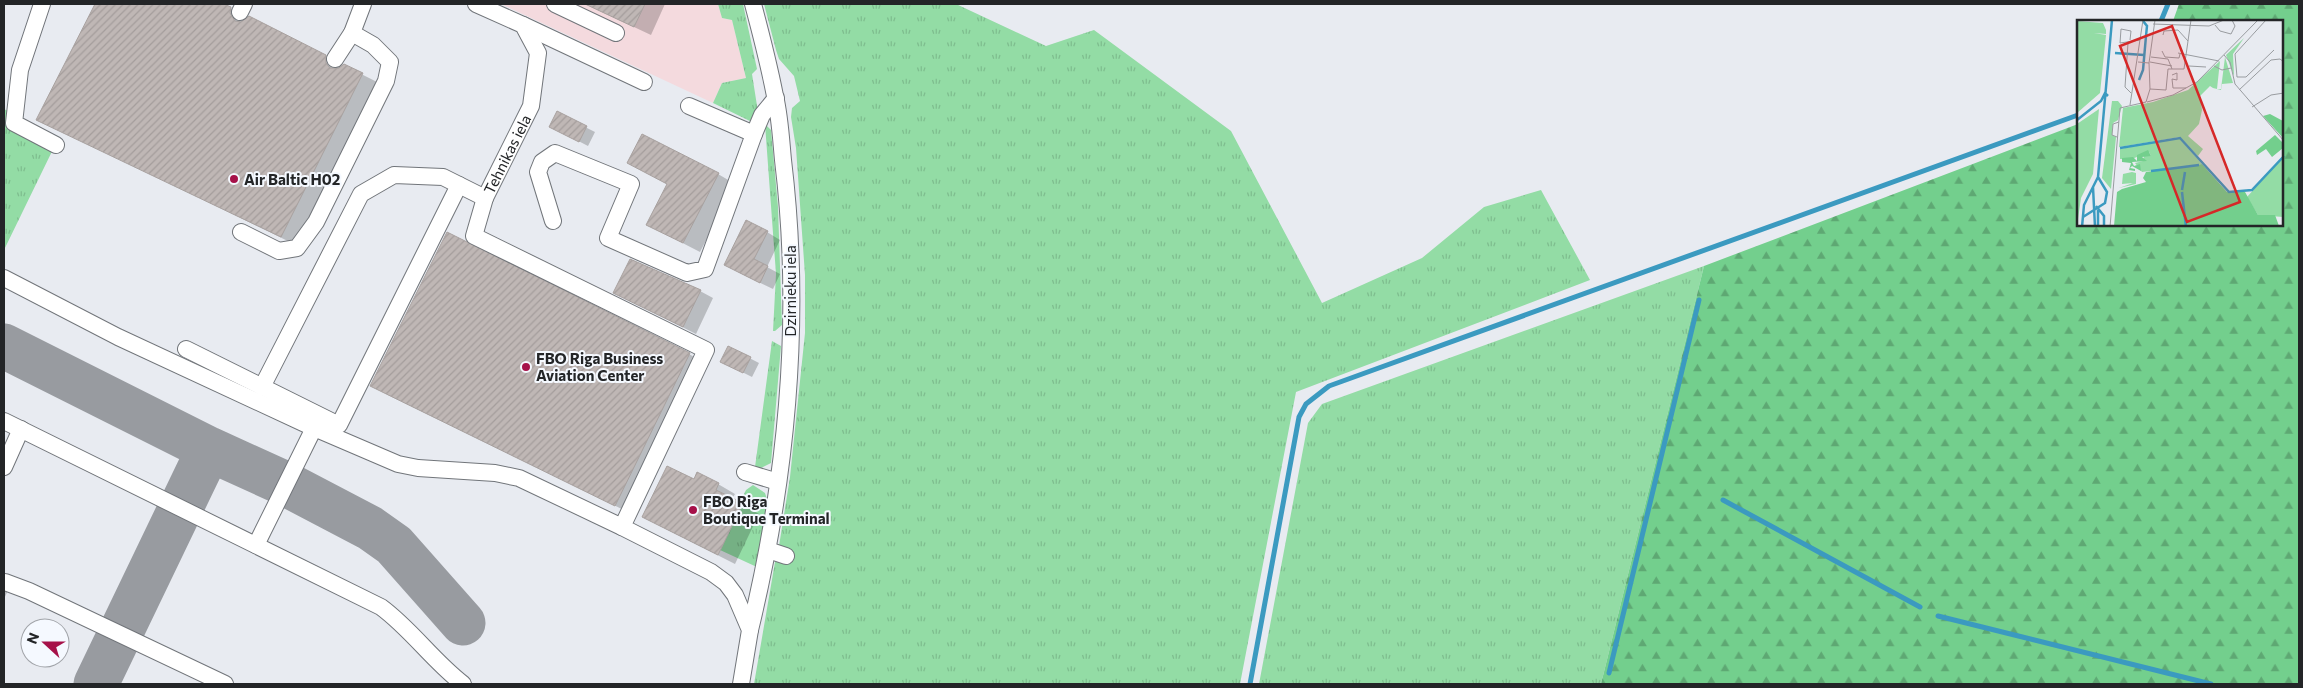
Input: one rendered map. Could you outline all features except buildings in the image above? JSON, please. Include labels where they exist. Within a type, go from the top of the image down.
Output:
[{"type":"lane","points":[[42,4],[20,70],[14,123],[56,145]]},
{"type":"lane","points":[[335,59],[352,33],[363,4]]},
{"type":"lane","points":[[476,4],[644,82]]},
{"type":"lane","points":[[555,4],[616,33]]},
{"type":"lane","name":"Dzirnieku iela","points":[[740,684],[768,550],[778,482],[789,372],[792,295],[789,207],[776,98],[753,4]]},
{"type":"lane","name":"Tehnikas iela","points":[[262,387],[361,194],[394,175],[443,177],[485,198],[531,106],[538,53],[523,25]]},
{"type":"lane","points":[[241,232],[279,251],[297,248],[316,222],[386,81],[390,62],[373,45],[352,33]]},
{"type":"lane","points":[[553,221],[538,172],[542,162],[555,153],[631,184],[608,238],[687,273],[704,269],[762,115],[776,98]]},
{"type":"lane","points":[[689,106],[754,134]]},
{"type":"lane","points":[[186,349],[339,425],[458,185]]},
{"type":"lane","points":[[485,198],[474,236],[706,350],[622,527]]},
{"type":"lane","points":[[4,278],[127,341],[314,428],[398,464],[418,468],[495,473],[519,478],[711,572],[726,583],[735,595],[750,630]]},
{"type":"lane","points":[[4,420],[380,607],[396,618],[462,684]]},
{"type":"lane","points":[[256,545],[314,428]]},
{"type":"lane","points":[[4,467],[21,429]]},
{"type":"lane","points":[[745,472],[778,482]]},
{"type":"lane","points":[[768,550],[786,556]]},
{"type":"lane","points":[[4,579],[225,684]]},
{"type":"shaded area","points":[[501,4],[718,4],[722,18],[732,20],[746,78],[722,83],[713,103]]},
{"type":"green space","points":[[718,4],[743,4],[757,69],[752,74],[758,112],[754,123],[713,103],[722,83],[746,78],[732,20],[722,18]]},
{"type":"green space","points":[[764,4],[956,4],[1046,46],[1094,30],[1231,131],[1322,303],[1422,258],[1484,207],[1541,190],[1590,280],[1296,392],[1240,684],[754,684],[775,562],[785,560],[779,546],[790,477],[805,333],[805,275],[796,148],[791,117],[792,108],[800,101],[794,76],[779,59]]},
{"type":"green space","points":[[2179,4],[2299,4],[2299,684],[1601,684],[1704,266],[2077,124],[2077,226],[2283,226],[2283,20],[2173,20]]},
{"type":"green space","points":[[4,109],[59,137],[4,250]]},
{"type":"green space","points":[[765,124],[771,130],[778,207],[782,325],[775,331],[773,331],[776,274]]},
{"type":"green space","points":[[1704,266],[1601,684],[1259,684],[1308,423],[1322,404]]},
{"type":"green space","points":[[772,341],[781,346],[771,463],[759,469],[755,467]]},
{"type":"green space","points":[[753,485],[765,493],[767,499],[759,568],[720,550],[743,504],[740,502],[746,490]]},
{"type":"waterway","points":[[2161,20],[2168,4]]},
{"type":"waterway","points":[[1250,684],[1299,417],[1306,404],[1329,386],[2077,115]]},
{"type":"waterway","points":[[1609,673],[1699,300]]},
{"type":"waterway","points":[[1723,500],[1920,607]]},
{"type":"waterway","points":[[1938,616],[2211,684]]},
{"type":"taxiway","points":[[4,346],[209,449],[286,484],[370,528],[394,545],[463,623]]},
{"type":"taxiway","points":[[96,684],[209,449]]},
{"type":"place","name":"Air Baltic H02","points":[[234,179]]},
{"type":"place","name":"FBO Riga Business Aviation Center","points":[[526,367]]},
{"type":"place","name":"FBO Riga Boutique Terminal","points":[[693,510]]}]
